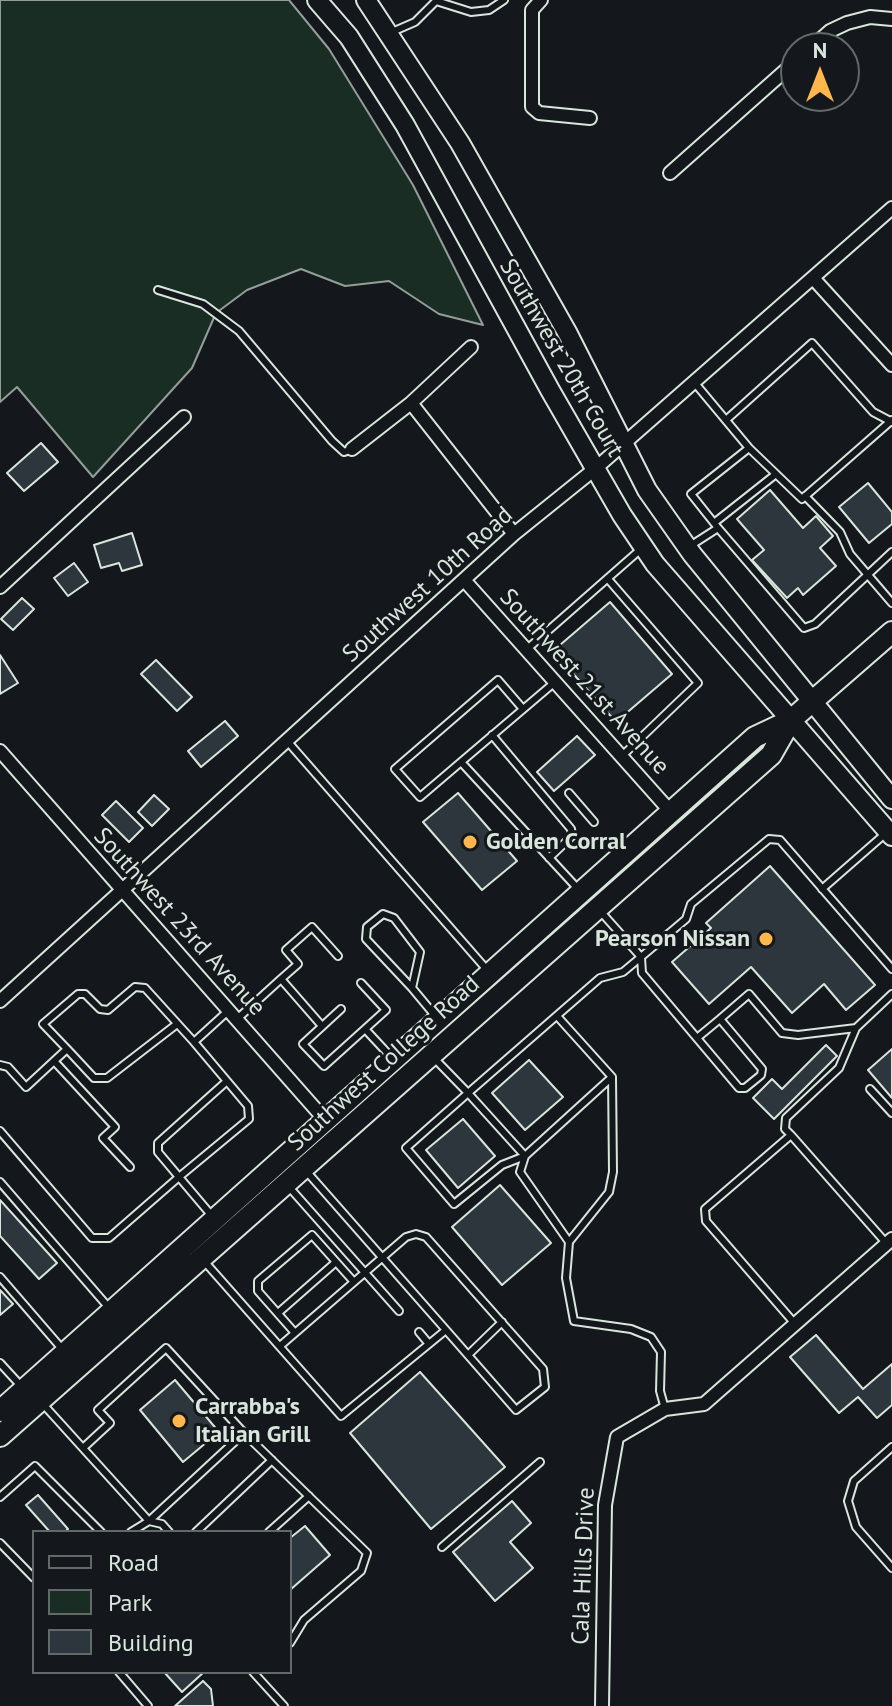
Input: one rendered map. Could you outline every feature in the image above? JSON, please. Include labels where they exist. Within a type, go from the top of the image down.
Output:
[{"type":"main road","name":"Southwest 20th Court","points":[[317,0],[358,51],[405,125],[643,547],[890,834]]},
{"type":"main road","name":"Southwest 20th Court","points":[[366,0],[460,143],[568,334],[647,490],[688,547],[892,799]]},
{"type":"main road","points":[[358,51],[389,33]]},
{"type":"main road","name":"Southwest College Road","points":[[0,1411],[32,1395],[202,1258],[304,1170],[433,1056],[589,900],[671,812],[755,737],[791,720],[892,632]]},
{"type":"main road","name":"Southwest College Road","points":[[0,1436],[65,1353],[491,974],[771,755],[791,720]]},
{"type":"street","points":[[541,0],[532,10],[532,107],[539,113],[590,118]]},
{"type":"street","points":[[829,32],[870,17],[892,19]]},
{"type":"street","points":[[670,173],[780,75]]},
{"type":"street","name":"Southwest 10th Road","points":[[0,1001],[514,534],[596,468],[892,208]]},
{"type":"street","points":[[813,278],[892,365]]},
{"type":"street","points":[[352,449],[411,403],[471,347]]},
{"type":"street","points":[[411,403],[514,534]]},
{"type":"street","points":[[0,587],[184,417]]},
{"type":"street","name":"Southwest 21st Avenue","points":[[465,581],[671,812]]},
{"type":"street","name":"Southwest 23rd Avenue","points":[[0,751],[326,1121]]},
{"type":"street","points":[[665,1409],[704,1404],[889,1241]]},
{"type":"street","name":"Cala Hills Drive","points":[[602,1706],[605,1505],[617,1437],[665,1409]]},
{"type":"lane","points":[[389,33],[415,22],[436,0],[471,12],[489,10],[504,0]]},
{"type":"lane","points":[[158,290],[203,304],[239,331],[332,441],[344,452],[352,449]]},
{"type":"lane","points":[[694,382],[749,448],[802,499],[891,421],[873,412],[812,343],[726,420]]},
{"type":"lane","points":[[749,448],[691,494],[804,628],[815,624],[892,552]]},
{"type":"lane","points":[[688,547],[776,474]]},
{"type":"lane","points":[[805,496],[840,532],[850,554],[892,603]]},
{"type":"lane","points":[[526,650],[643,547]]},
{"type":"lane","points":[[608,579],[698,683],[621,757]]},
{"type":"lane","points":[[523,709],[498,680],[395,769],[420,797],[555,682]]},
{"type":"lane","points":[[492,735],[571,829],[572,836],[549,858]]},
{"type":"lane","points":[[288,742],[491,974]]},
{"type":"lane","points":[[461,762],[641,957],[642,973],[739,1088],[745,1088],[761,1075],[762,1069],[720,1019]]},
{"type":"lane","points":[[569,793],[594,822]]},
{"type":"lane","points":[[822,889],[890,834]]},
{"type":"lane","points":[[612,1077],[525,1156],[502,1165],[454,1204],[406,1148],[600,978],[623,972],[686,919],[691,904],[769,839],[780,840],[892,969]]},
{"type":"lane","points":[[412,988],[420,952],[394,918],[383,914],[367,927],[366,939],[439,1020]]},
{"type":"lane","points":[[194,1042],[298,964],[286,950],[312,927],[338,956]]},
{"type":"lane","points":[[281,979],[322,1026]]},
{"type":"lane","points":[[341,1009],[303,1044],[324,1066],[386,1010],[361,983]]},
{"type":"lane","points":[[0,1131],[92,1238],[109,1238],[249,1119],[248,1106],[194,1042],[145,988],[135,987],[108,1010],[100,1009],[85,994],[78,994],[43,1024],[94,1078],[107,1078],[177,1024]]},
{"type":"lane","points":[[697,1038],[749,994],[782,1033],[798,1035],[856,1028]]},
{"type":"lane","points":[[889,1241],[785,1129],[786,1118],[839,1068],[856,1028],[892,994]]},
{"type":"lane","points":[[557,1016],[612,1077],[613,1172],[609,1192],[569,1242],[566,1278],[574,1321],[631,1329],[651,1337],[661,1352],[660,1391],[665,1409]]},
{"type":"lane","points":[[365,1029],[394,1060]]},
{"type":"lane","points":[[0,1065],[8,1067],[26,1087],[67,1049]]},
{"type":"lane","points":[[433,1056],[525,1156]]},
{"type":"lane","points":[[54,1061],[115,1127],[103,1138],[130,1167]]},
{"type":"lane","points":[[215,1220],[158,1152],[158,1143],[227,1081]]},
{"type":"lane","points":[[870,1089],[892,1113]]},
{"type":"lane","points":[[791,1135],[705,1209],[706,1221],[796,1325]]},
{"type":"lane","points":[[525,1156],[520,1172],[569,1242]]},
{"type":"lane","points":[[280,1346],[367,1272],[382,1258],[406,1237],[426,1237],[543,1369],[545,1387],[516,1410],[446,1330],[382,1258],[304,1170]]},
{"type":"lane","points":[[0,1182],[112,1312]]},
{"type":"lane","points":[[287,1184],[399,1311]]},
{"type":"lane","points":[[295,1333],[258,1291],[258,1281],[312,1235],[354,1282]]},
{"type":"lane","points":[[202,1258],[341,1416],[446,1330]]},
{"type":"lane","points":[[278,1313],[336,1262]]},
{"type":"lane","points":[[0,1277],[65,1353]]},
{"type":"lane","points":[[468,1355],[502,1322]]},
{"type":"lane","points":[[419,1332],[429,1344]]},
{"type":"lane","points":[[83,1448],[110,1423],[98,1410],[166,1348],[244,1433],[367,1553],[361,1571],[304,1620],[292,1640]]},
{"type":"lane","points":[[0,1363],[149,1521],[162,1524],[167,1530]]},
{"type":"lane","points":[[134,1530],[149,1521],[244,1433]]},
{"type":"lane","points":[[892,1447],[854,1481],[848,1501],[856,1527],[892,1568]]},
{"type":"lane","points":[[198,1530],[272,1460]]},
{"type":"lane","points":[[442,1547],[540,1462]]},
{"type":"lane","points":[[0,1497],[35,1466],[99,1530]]},
{"type":"lane","points":[[271,1530],[309,1496]]},
{"type":"lane","points":[[0,1543],[32,1576]]},
{"type":"lane","points":[[121,1674],[148,1706]]},
{"type":"lane","points":[[256,1674],[284,1706]]},
{"type":"green space","points":[[0,0],[289,0],[329,49],[413,185],[483,325],[439,314],[389,281],[345,286],[301,269],[247,290],[216,313],[192,368],[93,477],[17,387],[0,402]]},
{"type":"building","points":[[41,443],[58,462],[24,491],[7,473]]},
{"type":"building","points":[[868,483],[892,512],[892,524],[869,543],[839,507]]},
{"type":"building","points":[[770,490],[803,528],[816,516],[833,536],[820,548],[836,566],[803,595],[798,588],[787,598],[752,560],[764,550],[737,519]]},
{"type":"building","points":[[132,533],[142,565],[122,571],[119,563],[101,568],[94,545]]},
{"type":"building","points":[[74,563],[88,582],[68,596],[54,578]]},
{"type":"building","points":[[22,598],[34,609],[13,630],[1,619]]},
{"type":"building","points":[[610,602],[672,674],[616,722],[553,651]]},
{"type":"building","points":[[0,655],[18,683],[0,694]]},
{"type":"building","points":[[156,660],[192,697],[177,711],[141,674]]},
{"type":"building","points":[[225,721],[238,736],[201,767],[188,751]]},
{"type":"building","points":[[577,736],[595,755],[554,791],[537,772]]},
{"type":"building","name":"Golden Corral","points":[[458,793],[517,861],[482,890],[423,822]]},
{"type":"building","points":[[154,795],[169,809],[152,826],[138,812]]},
{"type":"building","points":[[116,801],[143,828],[129,842],[102,815]]},
{"type":"building","name":"Pearson Nissan","points":[[770,866],[875,985],[846,1010],[824,984],[792,1013],[751,967],[709,1004],[672,962],[711,928],[706,923]]},
{"type":"building","points":[[826,1045],[837,1056],[774,1119],[753,1098],[772,1079],[782,1089]]},
{"type":"building","points":[[892,1049],[892,1098],[868,1070]]},
{"type":"building","points":[[529,1060],[563,1097],[525,1130],[492,1093]]},
{"type":"building","points":[[463,1119],[495,1156],[458,1188],[426,1150]]},
{"type":"building","points":[[500,1185],[551,1243],[502,1285],[452,1227]]},
{"type":"building","points":[[0,1200],[57,1263],[39,1279],[0,1236]]},
{"type":"building","points":[[0,1290],[13,1304],[0,1315]]},
{"type":"building","points":[[816,1335],[863,1389],[892,1364],[892,1405],[877,1418],[858,1397],[839,1413],[790,1357]]},
{"type":"building","points":[[420,1372],[505,1467],[431,1529],[350,1433]]},
{"type":"building","name":"Carrabba's Italian Grill","points":[[175,1380],[219,1432],[183,1462],[140,1410]]},
{"type":"building","points":[[38,1495],[68,1529],[48,1530],[26,1505]]},
{"type":"building","points":[[512,1501],[531,1523],[510,1542],[533,1568],[495,1601],[453,1552]]},
{"type":"building","points":[[305,1526],[330,1555],[292,1588],[292,1536]]},
{"type":"building","points":[[166,1674],[202,1674],[182,1692]]},
{"type":"building","points":[[203,1681],[211,1689],[213,1706],[175,1706]]},
{"type":"place","name":"Golden Corral","points":[[470,842]]},
{"type":"place","name":"Pearson Nissan","points":[[766,939]]},
{"type":"place","name":"Carrabba's Italian Grill","points":[[179,1421]]}]
